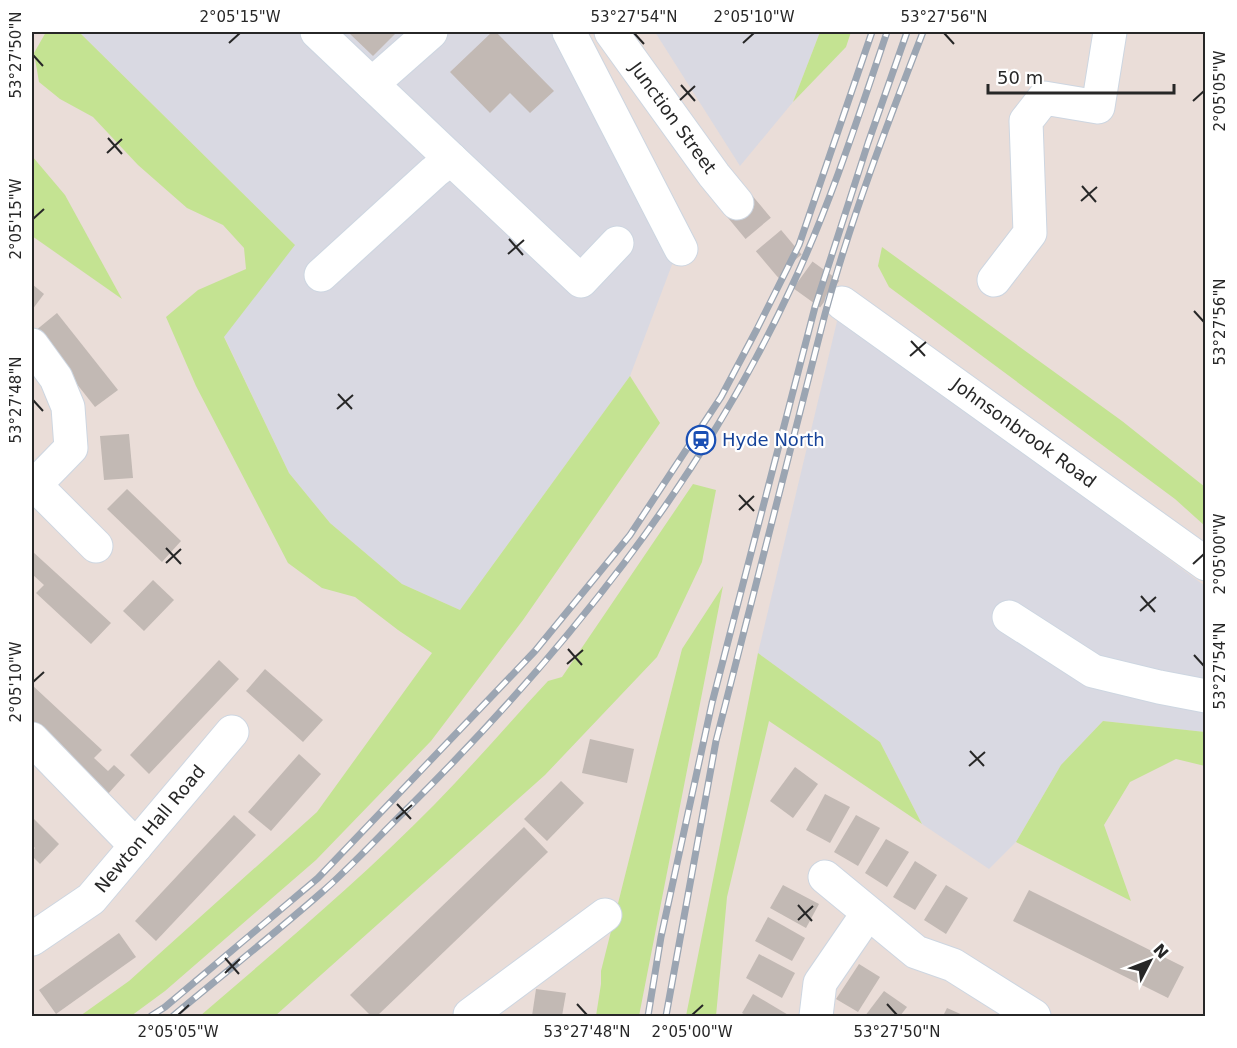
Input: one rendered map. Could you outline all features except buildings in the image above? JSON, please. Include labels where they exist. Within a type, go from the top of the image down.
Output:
[{"type":"street","points":[[317,32],[581,281],[617,243]]},
{"type":"street","points":[[372,84],[431,32]]},
{"type":"street","points":[[569,32],[681,249]]},
{"type":"street","name":"Junction Street","points":[[611,32],[714,175],[737,203]]},
{"type":"street","points":[[994,280],[1030,233],[1026,122],[1044,98],[1098,107],[1110,32]]},
{"type":"street","points":[[321,275],[434,172],[444,154]]},
{"type":"street","name":"Johnsonbrook Road","points":[[842,303],[1206,564]]},
{"type":"street","points":[[32,345],[56,378],[68,407],[71,448],[33,486],[96,546]]},
{"type":"street","points":[[1010,617],[1093,671],[1206,696]]},
{"type":"street","name":"Newton Hall Road","points":[[32,939],[91,899],[232,732]]},
{"type":"street","points":[[32,739],[136,846]]},
{"type":"street","points":[[825,878],[916,952],[953,965],[1034,1017]]},
{"type":"street","points":[[816,1017],[820,983],[868,913]]},
{"type":"street","points":[[470,1017],[605,915]]},
{"type":"shaded area","points":[[79,32],[573,32],[673,262],[630,376],[460,610],[402,584],[330,523],[289,473],[224,336],[294,244]]},
{"type":"shaded area","points":[[655,32],[820,32],[793,102],[740,166]]},
{"type":"shaded area","points":[[838,317],[1205,586],[1205,732],[1103,721],[1061,765],[1016,842],[989,869],[922,824],[880,742],[758,653]]},
{"type":"green space","points":[[46,32],[79,32],[295,245],[224,337],[289,473],[330,523],[402,584],[460,610],[630,376],[660,423],[523,620],[431,741],[316,860],[165,991],[131,1016],[80,1016],[129,981],[317,812],[432,653],[355,597],[322,588],[288,563],[196,386],[166,317],[198,290],[246,269],[244,248],[223,225],[187,208],[138,165],[93,117],[60,99],[39,82],[34,53]]},
{"type":"green space","points":[[820,32],[851,32],[846,47],[793,102]]},
{"type":"green space","points":[[32,156],[65,195],[122,299],[32,236]]},
{"type":"green space","points":[[882,247],[1122,421],[1205,487],[1205,526],[1175,499],[889,287],[878,266]]},
{"type":"green space","points":[[693,484],[716,490],[702,562],[657,657],[545,775],[275,1016],[200,1016],[319,913],[406,833],[449,790],[548,681],[562,677]]},
{"type":"green space","points":[[723,586],[639,1016],[596,1016],[601,971],[682,649]]},
{"type":"green space","points":[[758,653],[880,742],[922,824],[769,721],[727,897],[716,1016],[686,1016]]},
{"type":"green space","points":[[1103,721],[1205,732],[1205,766],[1176,759],[1130,782],[1104,825],[1131,901],[1016,842],[1061,765]]},
{"type":"tunnel","points":[[737,203],[789,265],[842,303]]},
{"type":"railway","points":[[151,1016],[165,1007],[318,878],[535,651],[630,535],[721,397],[799,245],[872,32]]},
{"type":"railway","points":[[173,1016],[321,893],[410,806],[521,688],[624,564],[671,498],[715,430],[755,360],[791,288],[831,193],[887,32]]},
{"type":"railway","points":[[648,1016],[661,937],[712,703],[815,307],[907,32]]},
{"type":"railway","points":[[666,1016],[716,741],[825,314],[858,207],[923,32]]},
{"type":"place","name":"Hyde North","points":[[701,440]]}]
